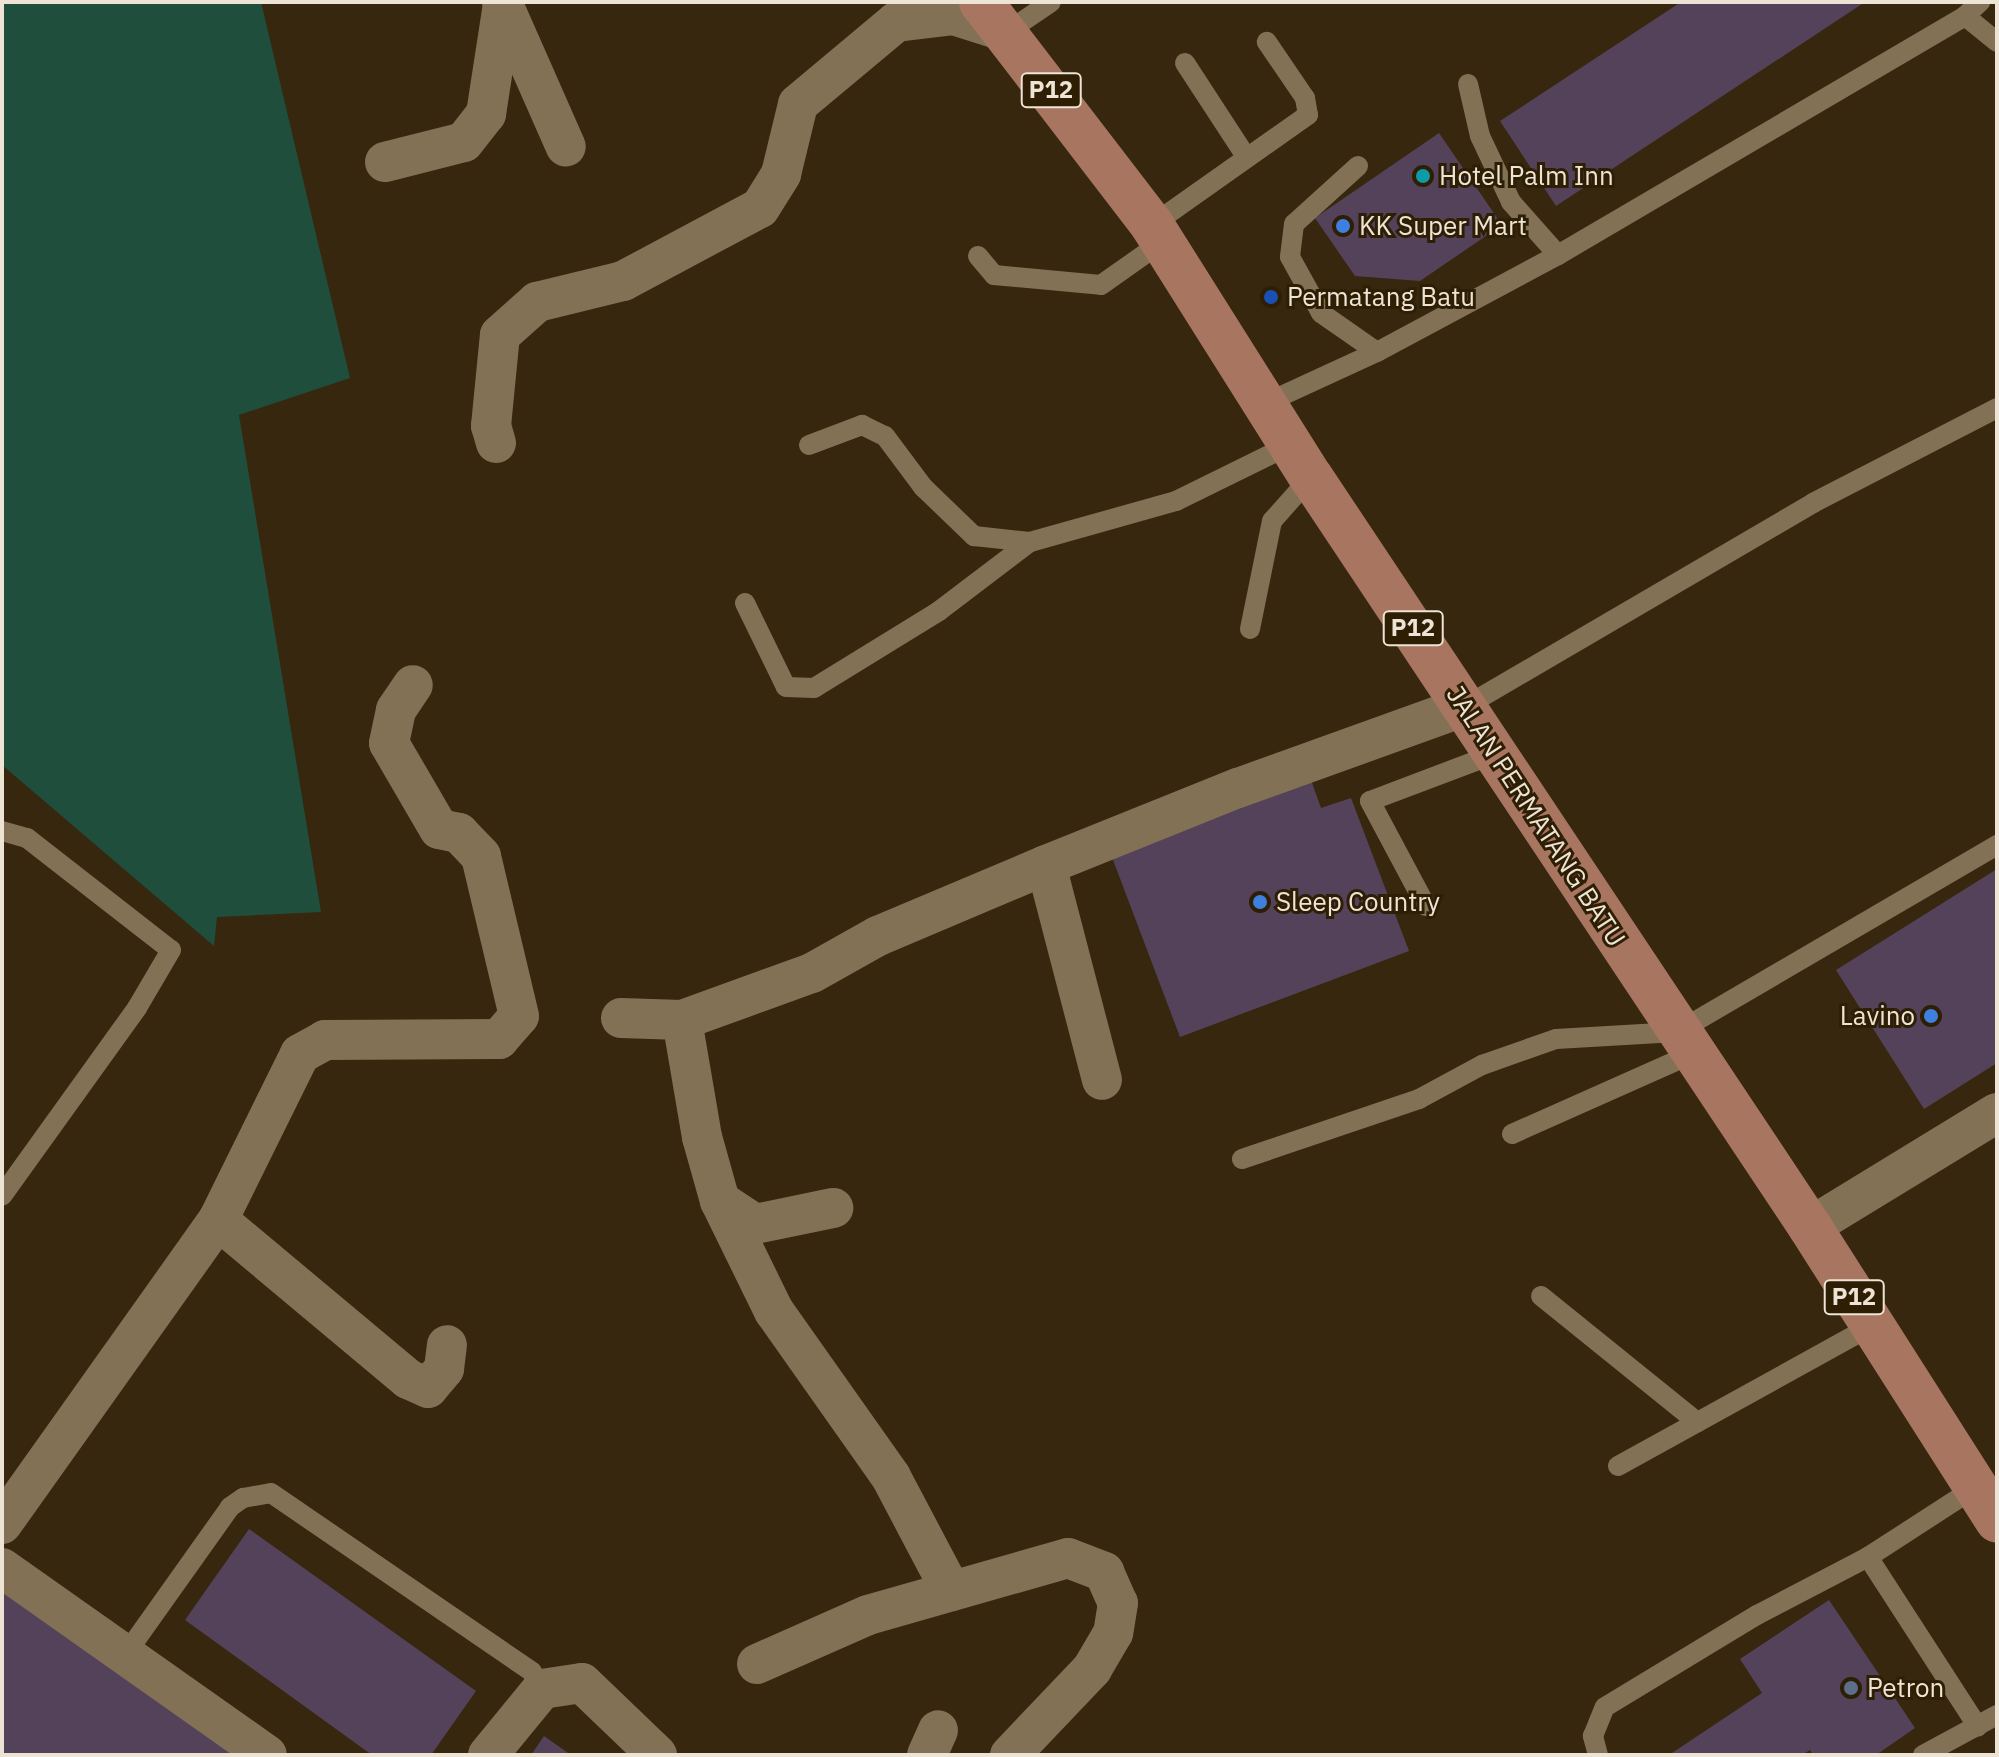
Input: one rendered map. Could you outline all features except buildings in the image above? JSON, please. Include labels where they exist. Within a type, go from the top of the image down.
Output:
[{"type":"main road","name":"JALAN PERMATANG BATU","points":[[994,17],[1157,233],[1302,461],[1497,753],[1684,1043],[1990,1500]]},
{"type":"street","points":[[503,3],[566,147]]},
{"type":"street","points":[[385,162],[464,142],[486,114],[503,3]]},
{"type":"street","points":[[496,443],[491,426],[500,335],[537,302],[623,281],[760,208],[781,174],[798,104],[896,22],[953,15],[994,17]]},
{"type":"street","points":[[2,1524],[218,1220],[300,1054],[325,1040],[499,1039],[519,1016],[481,856],[459,833],[439,829],[389,743],[396,710],[413,685]]},
{"type":"street","points":[[621,1018],[682,1020],[812,973],[878,936],[1046,865],[1238,788],[1466,706]]},
{"type":"street","points":[[1046,865],[1102,1080]]},
{"type":"street","points":[[682,1020],[702,1137],[720,1201],[774,1311],[891,1477],[951,1591]]},
{"type":"street","points":[[1810,1227],[1997,1113]]},
{"type":"street","points":[[720,1201],[755,1224],[833,1208]]},
{"type":"street","points":[[218,1220],[408,1379],[428,1388],[444,1369],[447,1345]]},
{"type":"street","points":[[757,1664],[868,1615],[1068,1558],[1104,1572],[1118,1603],[1113,1633],[1092,1669],[1010,1755]]},
{"type":"street","points":[[2,1568],[267,1755]]},
{"type":"street","points":[[488,1755],[542,1689],[582,1683],[657,1755]]},
{"type":"lane","points":[[994,17],[1051,2]]},
{"type":"lane","points":[[1266,403],[1377,352],[1558,255],[1972,9],[1997,42]]},
{"type":"lane","points":[[978,256],[994,275],[1101,285],[1157,233],[1247,158],[1308,115],[1305,98],[1267,42]]},
{"type":"lane","points":[[1185,63],[1247,158]]},
{"type":"lane","points":[[1468,84],[1480,136],[1511,202],[1558,255]]},
{"type":"lane","points":[[1358,166],[1294,224],[1290,257],[1321,313],[1377,352]]},
{"type":"lane","points":[[1466,706],[1813,503],[1997,408]]},
{"type":"lane","points":[[809,445],[862,425],[885,436],[923,487],[974,536],[1030,542]]},
{"type":"lane","points":[[745,603],[786,687],[814,688],[939,611],[1030,542],[1302,461]]},
{"type":"lane","points":[[1250,629],[1272,521],[1302,461]]},
{"type":"lane","points":[[1426,906],[1370,801],[1497,753]]},
{"type":"lane","points":[[2,831],[27,838],[171,950],[137,1008],[2,1196]]},
{"type":"lane","points":[[1512,1134],[1684,1043],[1997,845]]},
{"type":"lane","points":[[1242,1159],[1419,1099],[1482,1065],[1556,1039],[1684,1043]]},
{"type":"lane","points":[[1541,1296],[1697,1422]]},
{"type":"lane","points":[[1618,1466],[1872,1326]]},
{"type":"lane","points":[[125,1655],[230,1507],[243,1498],[271,1493],[532,1672],[542,1689]]},
{"type":"lane","points":[[1598,1755],[1593,1736],[1605,1707],[1757,1615],[1868,1557],[1990,1500]]},
{"type":"lane","points":[[1868,1557],[1978,1727]]},
{"type":"lane","points":[[1923,1755],[1997,1715]]},
{"type":"green space","points":[[2,2],[261,2],[350,378],[239,415],[321,912],[217,917],[214,946],[2,765]]},
{"type":"place","name":"Hotel Palm Inn","points":[[1423,176]]},
{"type":"place","name":"KK Super Mart","points":[[1343,226]]},
{"type":"place","name":"Permatang Batu","points":[[1271,297]]},
{"type":"place","name":"Sleep Country","points":[[1260,902]]},
{"type":"place","name":"Lavino","points":[[1931,1016]]},
{"type":"place","name":"Petron","points":[[1851,1688]]}]
